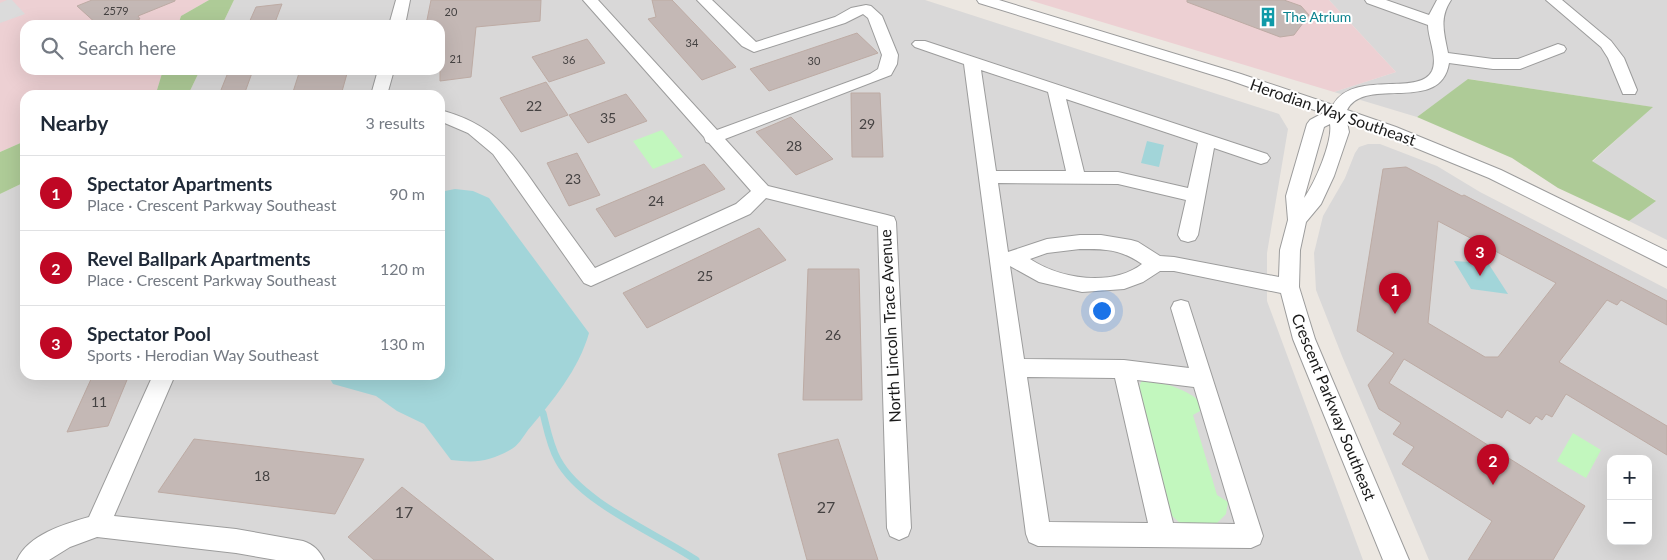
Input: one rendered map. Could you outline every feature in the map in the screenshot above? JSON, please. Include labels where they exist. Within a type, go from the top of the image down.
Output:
[{"type":"street","points":[[398,20],[403,0]]},
{"type":"street","points":[[445,116],[453,118],[483,135],[508,157],[591,278],[743,209],[762,191],[712,138],[590,0]]},
{"type":"street","points":[[704,0],[747,43],[754,47],[831,23],[866,9],[875,16],[890,55],[889,64],[884,72],[876,77],[712,138]]},
{"type":"street","name":"Herodian Way Southeast","points":[[984,0],[1228,75],[1410,138],[1495,174],[1667,260]]},
{"type":"street","points":[[1372,0],[1434,22]]},
{"type":"street","points":[[1337,113],[1344,100],[1359,92],[1400,90],[1414,87],[1432,80],[1438,75],[1441,67],[1441,57],[1434,22],[1438,6],[1444,0]]},
{"type":"street","points":[[1553,0],[1606,44],[1616,58],[1629,90]]},
{"type":"street","points":[[920,44],[1261,158]]},
{"type":"street","points":[[1441,57],[1493,64],[1520,64],[1558,49]]},
{"type":"street","points":[[972,62],[988,177],[1007,259],[1014,368],[1038,534],[1251,536],[1181,308]]},
{"type":"street","points":[[380,90],[385,75]]},
{"type":"street","points":[[1056,90],[1077,178]]},
{"type":"street","name":"Crescent Parkway Southeast","points":[[1297,220],[1314,199],[1325,176],[1340,132],[1337,113],[1316,124],[1295,196],[1297,220],[1290,250],[1289,287],[1304,339],[1396,560]]},
{"type":"street","points":[[1188,235],[1207,140]]},
{"type":"street","points":[[988,177],[1131,180],[1195,196]]},
{"type":"street","name":"North Lincoln Trace Avenue","points":[[762,191],[887,222],[899,528]]},
{"type":"street","points":[[1007,259],[1047,246],[1080,242],[1101,242],[1131,247],[1156,263],[1174,264],[1289,287]]},
{"type":"street","points":[[1007,259],[1058,280],[1084,283],[1126,282],[1150,271],[1156,263]]},
{"type":"street","points":[[1014,368],[1124,369],[1203,379]]},
{"type":"street","points":[[1124,369],[1163,535]]},
{"type":"street","points":[[97,526],[162,380]]},
{"type":"street","points":[[30,560],[50,544],[68,534],[97,526],[236,541],[307,556]]},
{"type":"shaded area","points":[[0,0],[209,0],[181,16],[180,20],[20,20],[20,75],[162,75],[157,90],[20,90],[20,143],[0,152]]},
{"type":"shaded area","points":[[12,0],[25,14],[0,23],[0,3]]},
{"type":"shaded area","points":[[234,0],[925,0],[1279,114],[1288,129],[1267,253],[1267,301],[1363,560],[0,560],[0,194],[20,184],[20,380],[445,380],[445,90],[190,90],[198,75],[445,75],[445,20],[224,20]]},
{"type":"shaded area","points":[[1029,0],[1329,0],[1396,72],[1334,92]]},
{"type":"shaded area","points":[[1329,0],[1667,0],[1667,240],[1629,221],[1655,200],[1592,162],[1652,107],[1469,79],[1417,117],[1334,92],[1396,72]]},
{"type":"shaded area","points":[[1368,144],[1380,144],[1437,166],[1480,192],[1667,289],[1667,560],[1429,560],[1316,290],[1314,253],[1323,216],[1345,178],[1359,147]]},
{"type":"green space","points":[[209,0],[234,0],[224,20],[180,20],[181,16]]},
{"type":"green space","points":[[162,75],[198,75],[190,90],[157,90]]},
{"type":"green space","points":[[1468,79],[1653,107],[1592,161],[1656,201],[1629,221],[1558,188],[1512,158],[1417,117]]},
{"type":"green space","points":[[662,130],[683,157],[653,169],[633,141]]},
{"type":"green space","points":[[20,143],[20,184],[0,194],[0,152]]},
{"type":"green space","points":[[1142,380],[1156,381],[1173,386],[1189,394],[1199,402],[1200,411],[1193,415],[1217,495],[1228,502],[1226,514],[1216,524],[1180,523],[1171,515],[1139,387]]},
{"type":"green space","points":[[1573,433],[1601,450],[1586,478],[1557,461]]},
{"type":"water","points":[[1147,141],[1164,145],[1159,167],[1141,163]]},
{"type":"water","points":[[455,189],[473,191],[489,198],[589,333],[572,372],[518,444],[495,457],[475,461],[451,460],[424,424],[397,411],[376,396],[333,384],[331,380],[445,380],[445,191]]},
{"type":"water","points":[[1454,261],[1488,263],[1508,294],[1471,289]]},
{"type":"building","points":[[92,0],[175,0],[138,16],[140,19],[137,20],[92,20],[77,6]]},
{"type":"building","points":[[431,0],[541,0],[540,21],[476,27],[471,77],[440,81],[440,75],[445,75],[445,20],[427,20]]},
{"type":"building","points":[[652,0],[672,0],[736,67],[702,80],[648,19],[656,17]]},
{"type":"building","name":"The Atrium","points":[[1187,0],[1284,0],[1301,6],[1309,15],[1294,35],[1280,37],[1187,2]]},
{"type":"building","points":[[282,4],[276,20],[250,20],[256,7]]},
{"type":"building","points":[[857,33],[878,53],[769,91],[750,69]]},
{"type":"building","points":[[587,39],[605,63],[549,82],[532,57]]},
{"type":"building","points":[[227,75],[251,75],[246,90],[221,90]]},
{"type":"building","points":[[298,75],[347,75],[342,90],[294,90]]},
{"type":"building","points":[[546,82],[568,115],[521,132],[500,98]]},
{"type":"building","points":[[851,93],[880,93],[883,157],[852,157]]},
{"type":"building","points":[[626,94],[647,121],[588,143],[569,115]]},
{"type":"building","points":[[791,117],[833,159],[796,175],[756,132]]},
{"type":"building","points":[[577,153],[600,195],[569,206],[547,163]]},
{"type":"building","points":[[704,164],[725,189],[615,237],[596,209]]},
{"type":"building","points":[[1406,167],[1462,196],[1464,195],[1667,301],[1667,325],[1621,300],[1617,305],[1607,300],[1559,362],[1667,426],[1667,455],[1566,394],[1552,417],[1546,414],[1542,420],[1536,416],[1530,424],[1507,410],[1502,418],[1404,359],[1389,383],[1585,506],[1553,560],[1468,560],[1492,521],[1402,464],[1414,447],[1393,434],[1401,423],[1379,409],[1368,385],[1394,353],[1357,331],[1383,169]],"holes":[[[1438,221],[1556,283],[1498,357],[1485,357],[1428,323]]]},
{"type":"building","points":[[759,228],[786,260],[647,328],[623,293]]},
{"type":"building","points":[[808,269],[859,269],[862,400],[803,400]]},
{"type":"building","points":[[91,380],[127,380],[108,426],[67,432]]},
{"type":"building","points":[[194,439],[364,459],[335,514],[158,492]]},
{"type":"building","points":[[838,439],[878,560],[807,560],[778,454]]},
{"type":"building","points":[[402,487],[494,560],[374,560],[348,537]]},
{"type":"waterway","points":[[543,413],[555,455],[569,476],[601,503],[696,560]]},
{"type":"place","name":"The Atrium","points":[[1268,17]]},
{"type":"place","name":"Spectator Pool","points":[[1480,276]]},
{"type":"place","name":"Spectator Apartments","points":[[1395,314]]},
{"type":"place","name":"Revel Ballpark Apartments","points":[[1493,485]]}]
